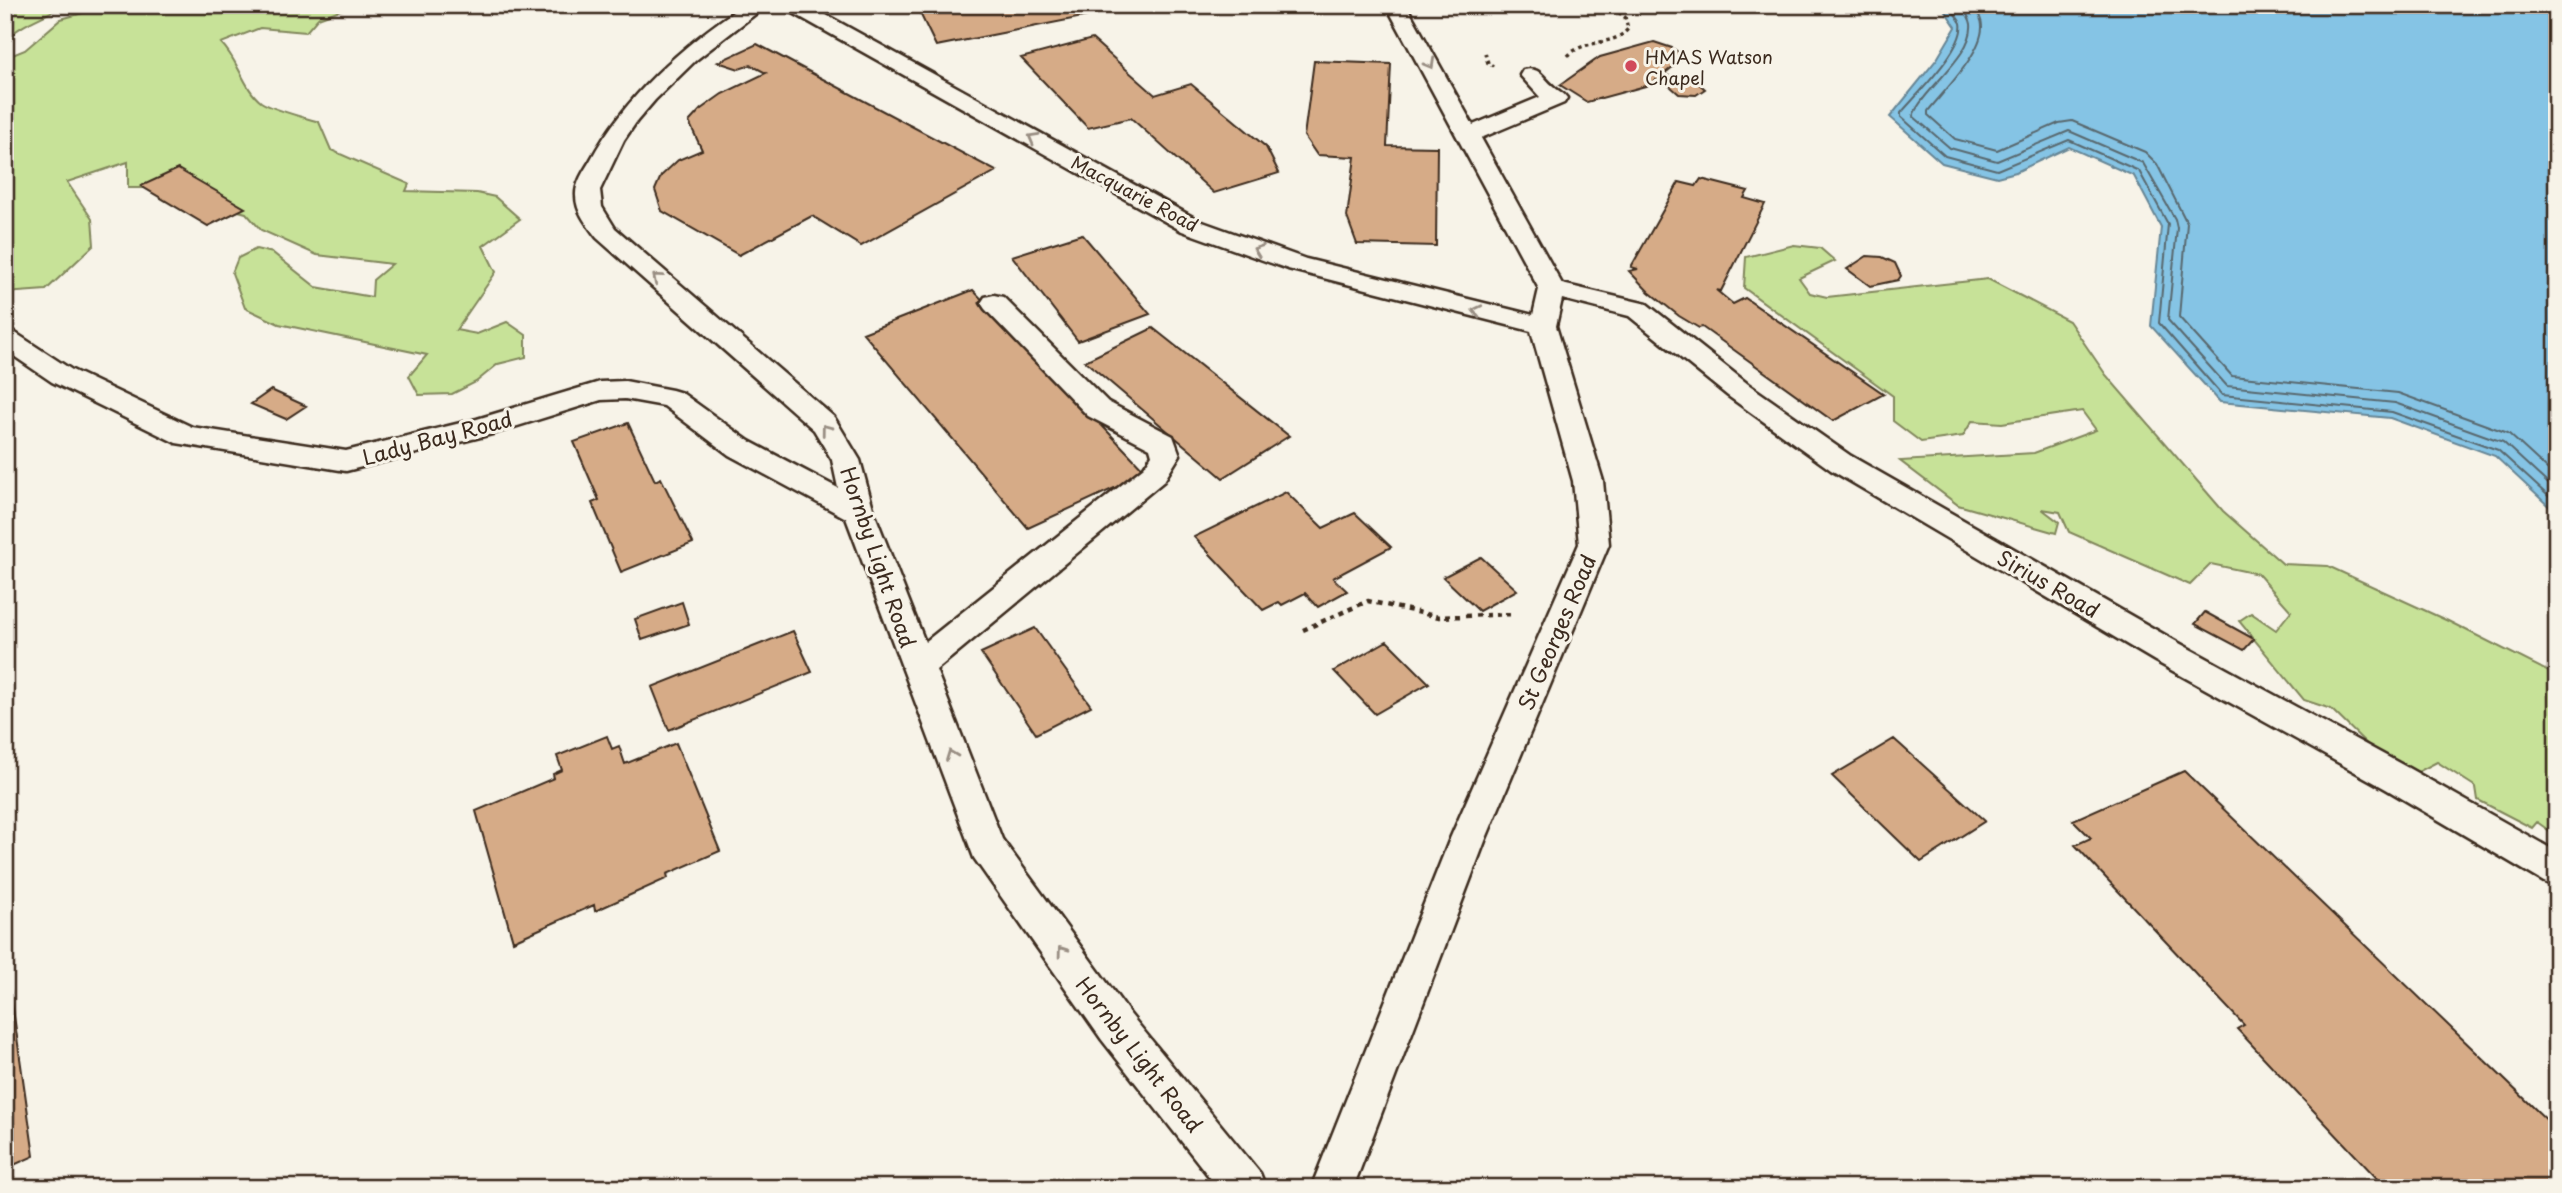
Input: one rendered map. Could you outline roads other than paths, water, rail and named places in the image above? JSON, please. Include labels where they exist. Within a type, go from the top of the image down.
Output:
[{"type":"lane","name":"Hornby Light Road","points":[[757,5],[717,32],[642,102],[606,151],[588,190],[594,218],[606,233],[824,424],[846,460],[859,512],[987,847],[1116,1027],[1245,1188]]},
{"type":"lane","name":"Macquarie Road","points":[[793,5],[1191,226],[1297,264],[1543,326]]},
{"type":"lane","points":[[1396,5],[1552,289]]},
{"type":"lane","points":[[1469,135],[1556,98],[1544,90],[1531,75]]},
{"type":"lane","name":"St Georges Road","points":[[1332,1188],[1467,841],[1594,544],[1588,481],[1543,326],[1552,289]]},
{"type":"lane","name":"Sirius Road","points":[[1552,289],[1638,310],[1738,390],[1841,463],[2168,652],[2386,772],[2557,871]]},
{"type":"lane","points":[[917,667],[1154,474],[1166,455],[1163,443],[1098,409],[994,303]]},
{"type":"lane","name":"Lady Bay Road","points":[[5,338],[62,376],[186,436],[346,461],[482,427],[600,391],[625,390],[672,399],[739,447],[859,512]]},
{"type":"water","points":[[1941,5],[2557,5],[2557,514],[2495,456],[2390,418],[2220,402],[2151,326],[2161,227],[2134,176],[2069,147],[2016,172],[1997,177],[1942,163],[1890,117],[1937,59],[1956,27]]},
{"type":"place","name":"HMAS Watson Chapel","points":[[1631,66]]}]
